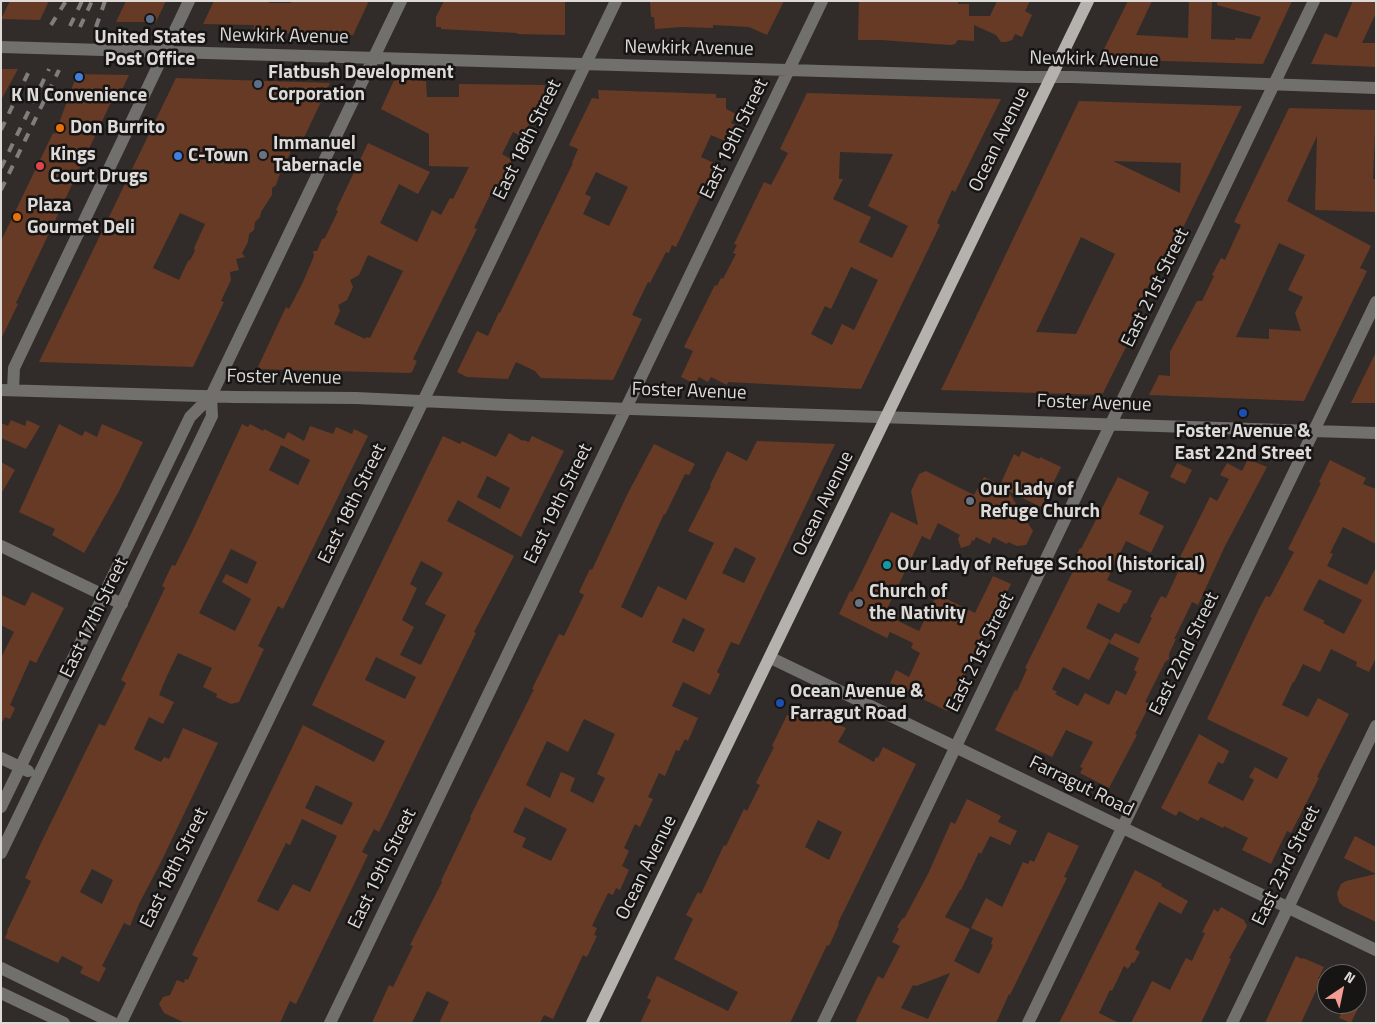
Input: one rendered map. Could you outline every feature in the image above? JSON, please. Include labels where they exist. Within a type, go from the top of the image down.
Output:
[{"type":"main road","name":"Ocean Avenue","points":[[592,1023],[771,658],[1088,1]]},
{"type":"street","points":[[7,390],[14,368],[189,1]]},
{"type":"street","name":"East 17th Street","points":[[1,807],[190,417],[211,396],[401,1]]},
{"type":"street","name":"East 18th Street","points":[[121,1023],[424,401],[616,1]]},
{"type":"street","name":"East 19th Street","points":[[330,1023],[822,1]]},
{"type":"street","name":"East 21st Street","points":[[823,1023],[1314,1]]},
{"type":"street","name":"Newkirk Avenue","points":[[1,47],[1376,88]]},
{"type":"street","name":"East 22nd Street","points":[[1028,1023],[1376,302]]},
{"type":"street","name":"Foster Avenue","points":[[7,390],[424,401],[1376,432]]},
{"type":"street","name":"East 17th Street","points":[[1,853],[212,416],[211,396]]},
{"type":"street","points":[[1,546],[122,604]]},
{"type":"street","name":"Farragut Road","points":[[771,658],[1376,950]]},
{"type":"street","name":"East 23rd Street","points":[[1232,1023],[1376,726]]},
{"type":"street","points":[[1,758],[38,776]]},
{"type":"street","points":[[1,968],[114,1023]]},
{"type":"street","points":[[1,992],[64,1023]]},
{"type":"building","points":[[10,1],[49,1],[40,20],[1,19]]},
{"type":"building","points":[[126,1],[166,1],[156,22],[116,22]]},
{"type":"building","points":[[214,1],[291,3],[292,1],[369,1],[353,35],[253,33],[254,25],[203,24]]},
{"type":"building","points":[[444,1],[565,1],[565,35],[441,29],[441,27],[436,27],[436,17]]},
{"type":"building","points":[[650,1],[784,1],[767,35],[749,27],[713,25],[713,28],[682,27],[655,29],[654,17],[651,17]]},
{"type":"building","points":[[859,1],[958,1],[958,4],[969,4],[969,16],[990,16],[997,1],[1030,1],[1025,11],[1032,15],[1022,37],[1015,34],[1012,40],[1006,42],[1001,42],[996,35],[974,25],[974,41],[958,40],[955,44],[951,45],[858,40]]},
{"type":"building","points":[[1128,1],[1152,1],[1136,35],[1188,38],[1189,1],[1212,1],[1211,39],[1235,40],[1235,38],[1251,39],[1261,17],[1217,5],[1217,1],[1292,1],[1263,64],[1099,59]]},
{"type":"building","points":[[1353,1],[1376,1],[1376,13],[1362,43],[1376,43],[1376,67],[1311,64],[1325,33],[1337,38]]},
{"type":"building","points":[[1,69],[18,69],[1,100]]},
{"type":"building","points":[[77,74],[129,75],[119,96],[113,98],[16,303],[18,304],[1,339],[1,241],[53,133],[55,134]]},
{"type":"building","points":[[176,78],[330,83],[299,148],[293,145],[287,161],[284,163],[283,172],[280,174],[276,185],[272,188],[272,195],[261,212],[260,217],[255,222],[254,230],[249,234],[248,242],[242,253],[245,257],[236,259],[239,270],[230,272],[231,280],[221,301],[224,302],[193,367],[39,362]],"holes":[[[180,213],[205,224],[194,248],[195,251],[179,280],[153,268]]]},
{"type":"building","points":[[395,78],[426,81],[427,97],[459,97],[459,84],[545,85],[544,94],[523,137],[513,132],[502,154],[512,160],[494,197],[490,195],[474,228],[477,229],[413,359],[417,361],[412,372],[257,369],[286,307],[289,309],[303,282],[314,256],[313,251],[317,251],[322,239],[325,238],[338,211],[336,210],[368,143],[430,172],[418,194],[399,184],[380,223],[417,242],[432,210],[441,215],[450,198],[453,199],[469,167],[429,166],[429,134],[381,109]],"holes":[[[368,255],[403,271],[370,338],[366,337],[365,339],[334,324],[340,311],[338,305],[347,300],[353,287],[350,280],[359,275]]]},
{"type":"building","points":[[598,90],[716,94],[716,98],[726,98],[726,109],[736,114],[731,123],[735,125],[727,142],[711,135],[701,157],[716,164],[676,247],[672,245],[669,253],[666,252],[650,283],[648,282],[632,315],[642,319],[613,380],[541,378],[535,371],[516,362],[508,379],[467,377],[457,372],[477,331],[488,336],[500,313],[573,163],[578,149],[569,145],[592,98],[599,99]],"holes":[[[596,172],[628,187],[609,226],[583,214],[591,197],[585,194]]]},
{"type":"building","points":[[807,93],[1001,99],[955,192],[952,190],[937,223],[940,225],[861,389],[728,382],[727,385],[711,377],[708,382],[699,377],[695,384],[681,377],[693,351],[684,347],[715,285],[717,286],[721,278],[723,279],[736,254],[733,253],[737,245],[734,244],[764,182],[771,185],[788,153],[780,149]],"holes":[[[840,152],[893,154],[868,206],[908,226],[892,258],[859,242],[871,217],[833,199],[843,179],[839,179]],[[851,267],[878,280],[854,330],[842,324],[832,345],[811,334],[825,306],[831,309]]]},
{"type":"building","points":[[1079,101],[1242,106],[1177,240],[1179,241],[1174,252],[1169,250],[1165,259],[1162,258],[1131,321],[1121,345],[1126,347],[1102,395],[941,390]],"holes":[[[1113,161],[1181,163],[1180,193]],[[1081,237],[1115,254],[1076,334],[1036,332]]]},
{"type":"building","points":[[1289,108],[1376,110],[1373,179],[1376,179],[1376,212],[1315,210],[1317,136],[1287,201],[1371,246],[1360,268],[1367,271],[1304,401],[1149,395],[1159,375],[1170,376],[1170,352],[1197,301],[1202,301],[1221,258],[1225,260],[1241,225],[1234,222]],"holes":[[[1279,243],[1305,255],[1288,290],[1303,297],[1295,313],[1301,331],[1269,329],[1269,339],[1236,337]]]},
{"type":"building","points":[[1376,352],[1376,403],[1351,403]]},
{"type":"building","points":[[11,420],[25,426],[27,420],[40,426],[26,449],[1,438],[1,423],[8,426]]},
{"type":"building","points":[[59,424],[82,436],[85,431],[97,437],[102,424],[143,442],[118,493],[84,553],[52,535],[55,529],[19,512]]},
{"type":"building","points":[[242,424],[248,427],[250,424],[263,431],[264,429],[284,439],[282,443],[288,432],[304,441],[310,426],[333,434],[336,427],[352,434],[354,429],[368,436],[283,609],[278,606],[258,646],[264,649],[239,702],[231,704],[216,697],[217,694],[203,687],[212,668],[178,653],[159,695],[174,702],[163,724],[149,717],[134,749],[161,762],[164,757],[169,759],[183,728],[218,743],[130,926],[124,923],[102,966],[106,968],[99,982],[80,973],[83,967],[62,956],[58,963],[5,938],[31,881],[25,878],[41,843],[99,724],[105,726],[126,683],[121,680],[165,588],[162,586],[172,565],[175,566]],"holes":[[[281,445],[310,460],[298,485],[269,470]],[[231,549],[257,562],[247,584],[226,574],[222,582],[251,599],[235,631],[199,613]],[[92,869],[113,880],[102,904],[80,892]]]},
{"type":"building","points":[[509,433],[523,441],[529,442],[532,436],[564,451],[521,537],[458,500],[447,521],[514,556],[474,632],[476,633],[379,832],[374,829],[362,852],[368,855],[296,1004],[290,1001],[280,1023],[185,1023],[164,1013],[159,1004],[163,997],[170,995],[177,980],[184,983],[185,979],[188,980],[198,958],[192,955],[303,725],[374,762],[385,741],[312,705],[443,436],[460,444],[462,441],[496,457]],"holes":[[[487,476],[510,488],[500,509],[477,497]],[[421,561],[443,573],[425,604],[446,615],[421,665],[400,655],[414,627],[402,620],[417,588],[410,584]],[[376,657],[416,677],[405,699],[365,680]],[[316,785],[353,803],[342,825],[305,808]],[[302,819],[337,836],[310,892],[293,884],[278,911],[257,901],[286,843],[290,845]]]},
{"type":"building","points":[[757,441],[835,444],[739,645],[731,642],[717,672],[720,674],[710,695],[683,682],[672,706],[698,718],[688,741],[685,739],[679,751],[676,750],[665,776],[659,773],[648,797],[653,799],[640,827],[635,824],[624,848],[629,851],[622,866],[629,870],[620,890],[616,888],[613,895],[608,893],[592,926],[597,928],[594,935],[597,936],[587,957],[583,955],[553,1019],[544,1015],[540,1023],[439,1023],[449,1002],[427,991],[412,1023],[372,1023],[389,985],[393,987],[413,946],[410,945],[442,882],[470,817],[534,689],[532,689],[559,634],[564,636],[584,595],[579,592],[590,569],[592,570],[627,495],[654,444],[695,464],[689,475],[685,474],[664,514],[621,607],[642,618],[658,586],[686,600],[714,543],[688,531],[727,451],[747,461]],"holes":[[[735,547],[756,558],[744,583],[722,573]],[[683,618],[705,629],[694,652],[672,642]],[[584,719],[615,734],[597,774],[605,778],[593,803],[570,791],[575,778],[561,772],[550,798],[526,785],[547,741],[568,752]],[[525,807],[567,829],[551,861],[522,847],[526,838],[513,832]]]},
{"type":"building","points":[[1022,451],[1061,467],[1041,507],[1008,491],[1033,531],[1026,545],[1017,546],[1008,542],[1007,544],[993,537],[990,544],[976,537],[970,545],[961,548],[958,539],[960,535],[938,523],[930,540],[922,536],[887,609],[899,615],[896,620],[919,631],[937,594],[975,613],[993,576],[1011,584],[947,711],[890,683],[896,670],[909,677],[920,653],[911,648],[913,643],[890,632],[887,638],[839,614],[850,591],[852,592],[891,512],[918,525],[911,491],[919,474],[926,471],[974,495],[984,477],[1000,485],[1014,454],[1019,457]]},
{"type":"building","points":[[1248,459],[1267,467],[1225,546],[1198,605],[1192,602],[1174,639],[1176,639],[1169,654],[1169,659],[1165,662],[1145,702],[1150,704],[1135,734],[1137,735],[1109,788],[1080,773],[1083,768],[1080,767],[1093,742],[1066,730],[1052,757],[995,730],[1015,690],[1017,691],[1027,669],[1025,668],[1076,565],[1072,563],[1118,477],[1149,492],[1139,514],[1164,526],[1151,553],[1126,541],[1107,580],[1132,591],[1119,613],[1098,603],[1086,628],[1110,640],[1089,680],[1063,667],[1052,689],[1057,692],[1055,694],[1078,706],[1085,693],[1109,705],[1116,690],[1126,695],[1137,672],[1134,670],[1139,658],[1109,643],[1115,633],[1139,644],[1161,596],[1166,598],[1184,559],[1180,557],[1210,497],[1217,501],[1229,479],[1220,475],[1227,463],[1242,471]]},
{"type":"building","points":[[1330,460],[1366,478],[1363,484],[1376,489],[1376,544],[1343,527],[1330,553],[1333,554],[1327,566],[1367,585],[1376,567],[1376,658],[1369,672],[1356,666],[1357,662],[1331,649],[1320,672],[1303,664],[1293,682],[1282,705],[1308,717],[1318,698],[1349,714],[1291,833],[1287,831],[1271,864],[1242,850],[1248,838],[1201,817],[1198,821],[1179,811],[1176,816],[1161,808],[1199,734],[1229,751],[1223,764],[1218,762],[1208,783],[1243,801],[1254,780],[1249,777],[1255,767],[1277,779],[1288,758],[1207,719],[1259,609],[1266,596],[1270,597],[1294,552],[1288,549],[1321,483],[1319,482]],"holes":[[[1319,579],[1362,600],[1344,634],[1323,623],[1325,621],[1303,610]]]},
{"type":"building","points":[[1,462],[15,470],[1,494]]},
{"type":"building","points":[[1177,463],[1192,470],[1185,484],[1170,477]]},
{"type":"building","points":[[32,592],[64,608],[36,663],[30,660],[10,705],[15,708],[10,719],[5,717],[1,724],[1,658],[14,632],[1,625],[1,595],[25,606]]},
{"type":"building","points":[[797,705],[846,728],[838,742],[874,762],[883,747],[916,764],[838,923],[829,946],[827,945],[790,1023],[640,1023],[651,1000],[647,998],[657,976],[728,1011],[738,992],[674,959],[693,919],[686,915],[698,892],[701,894],[724,845],[726,846],[744,809],[747,811],[760,785],[756,783],[774,747],[772,746],[787,715],[791,717]],"holes":[[[818,820],[842,832],[829,860],[805,847]]]},
{"type":"building","points":[[967,799],[1001,816],[998,822],[1017,831],[1010,845],[990,836],[981,854],[979,852],[961,890],[945,917],[970,929],[954,961],[979,974],[993,945],[991,944],[993,938],[971,928],[986,898],[1002,907],[1023,862],[1028,864],[1030,860],[1034,862],[1048,832],[1079,846],[1064,877],[1067,878],[996,1023],[855,1023],[878,976],[883,979],[900,946],[892,942],[899,929],[897,927],[905,917],[928,874],[951,822],[955,824]],"holes":[[[950,973],[928,1019],[901,1008],[913,985],[916,986]]]},
{"type":"building","points":[[1355,836],[1376,847],[1376,874],[1344,858]]},
{"type":"building","points":[[1135,870],[1162,884],[1161,886],[1188,901],[1181,914],[1159,902],[1135,949],[1140,952],[1128,969],[1124,966],[1099,1013],[1119,1023],[1059,1023]]},
{"type":"building","points":[[1376,874],[1376,922],[1343,906],[1339,902],[1337,893],[1341,884],[1346,881]]},
{"type":"building","points":[[1221,907],[1244,920],[1247,926],[1229,958],[1231,959],[1201,1023],[1131,1023],[1152,981],[1170,990],[1186,958],[1192,961],[1205,933],[1202,932],[1214,909],[1218,912]]},
{"type":"building","points":[[1296,956],[1317,964],[1317,989],[1301,1023],[1265,1023]]},
{"type":"building","points":[[1341,1014],[1355,1014],[1351,1023],[1339,1018]]},
{"type":"railway","points":[[51,25],[66,1]]},
{"type":"railway","points":[[70,26],[82,1]]},
{"type":"railway","points":[[80,27],[92,1]]},
{"type":"railway","points":[[96,27],[105,1]]},
{"type":"railway","points":[[1,130],[30,69]]},
{"type":"railway","points":[[1,168],[49,69]]},
{"type":"railway","points":[[1,190],[59,70]]},
{"type":"place","name":"United States Post Office","points":[[150,19]]},
{"type":"place","name":"K N Convenience","points":[[79,77]]},
{"type":"place","name":"Flatbush Development Corporation","points":[[258,84]]},
{"type":"place","name":"Don Burrito","points":[[60,128]]},
{"type":"place","name":"Immanuel Tabernacle","points":[[263,155]]},
{"type":"place","name":"C-Town","points":[[178,156]]},
{"type":"place","name":"Kings Court Drugs","points":[[40,166]]},
{"type":"place","name":"Plaza Gourmet Deli","points":[[17,217]]},
{"type":"place","name":"Foster Avenue & East 22nd Street","points":[[1243,413]]},
{"type":"place","name":"Our Lady of Refuge Church","points":[[970,501]]},
{"type":"place","name":"Our Lady of Refuge School (historical)","points":[[887,565]]},
{"type":"place","name":"Church of the Nativity","points":[[859,603]]},
{"type":"place","name":"Ocean Avenue & Farragut Road","points":[[780,703]]}]
